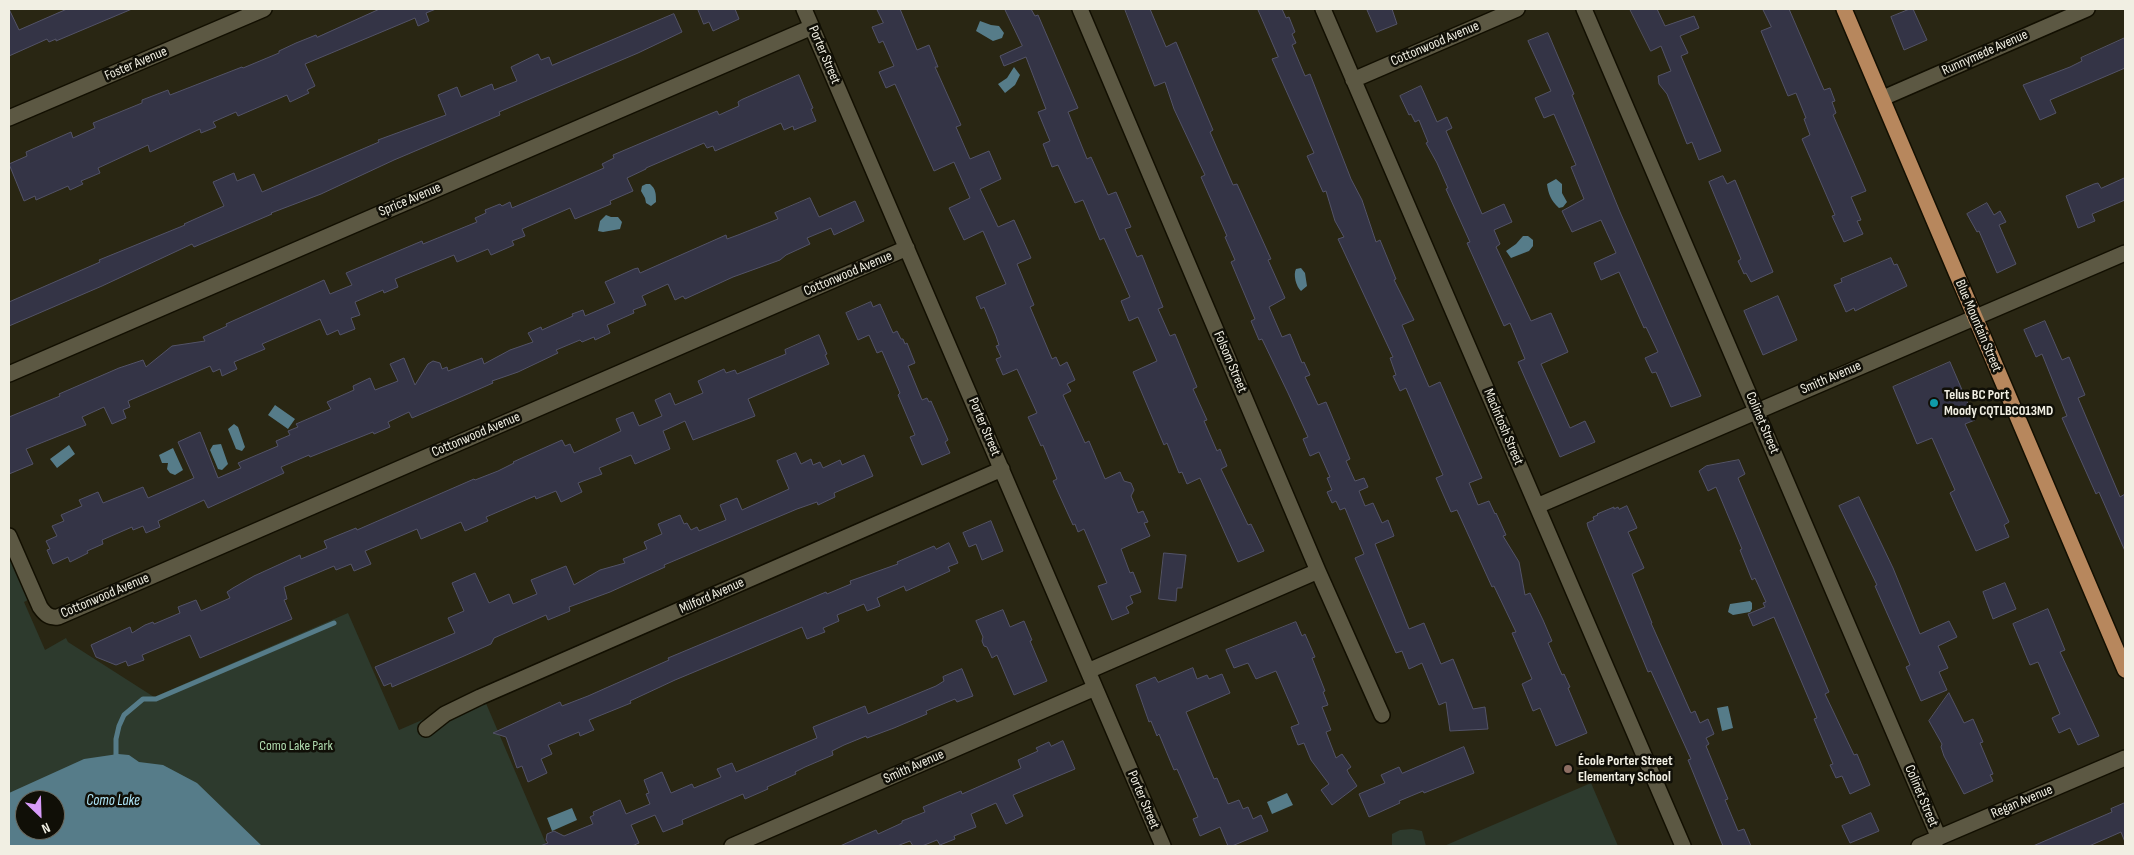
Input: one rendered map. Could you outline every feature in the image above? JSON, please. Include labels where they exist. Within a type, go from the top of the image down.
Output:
[{"type":"main road","name":"Blue Mountain Street","points":[[1844,9],[2125,670]]},
{"type":"street","name":"Foster Avenue","points":[[9,118],[264,9]]},
{"type":"street","name":"Porter Street","points":[[804,9],[1163,846]]},
{"type":"street","name":"Folsom Street","points":[[1080,9],[1318,571],[1382,715]]},
{"type":"street","name":"MacIntosh Street","points":[[1323,9],[1683,846]]},
{"type":"street","name":"Cottonwood Avenue","points":[[1353,80],[1517,9]]},
{"type":"street","name":"Colinet Street","points":[[1584,9],[1939,838]]},
{"type":"street","name":"Runnymede Avenue","points":[[1883,98],[2088,9]]},
{"type":"street","name":"Sprice Avenue","points":[[9,374],[812,26]]},
{"type":"street","name":"Cottonwood Avenue","points":[[9,536],[45,615],[53,618],[58,617],[907,248]]},
{"type":"street","name":"Smith Avenue","points":[[1537,506],[1756,410],[2125,253]]},
{"type":"street","name":"Milford Avenue","points":[[426,730],[445,714],[480,697],[1002,469]]},
{"type":"street","points":[[1088,671],[1318,571]]},
{"type":"street","name":"Smith Avenue","points":[[732,846],[1095,688]]},
{"type":"street","name":"Regan Avenue","points":[[1919,846],[2125,758]]},
{"type":"green space","name":"Como Lake Park","points":[[9,555],[28,600],[24,602],[45,650],[66,638],[68,642],[154,697],[348,613],[399,730],[482,694],[547,846],[9,846]]},
{"type":"green space","points":[[1591,783],[1618,846],[1444,846]]},
{"type":"green space","points":[[1412,829],[1422,831],[1426,846],[1390,846],[1392,845],[1392,834],[1400,830]]},
{"type":"water","points":[[980,21],[999,26],[1004,33],[1002,38],[993,41],[976,31]]},
{"type":"water","points":[[1014,67],[1020,75],[1015,85],[1005,93],[998,84],[1007,78]]},
{"type":"water","points":[[1556,179],[1562,184],[1562,193],[1567,202],[1563,207],[1559,208],[1550,197],[1547,184]]},
{"type":"water","points":[[650,184],[655,192],[656,202],[651,206],[646,203],[641,191],[642,186]]},
{"type":"water","points":[[606,215],[618,217],[622,222],[620,229],[598,231],[600,221]]},
{"type":"water","points":[[1523,236],[1528,236],[1533,240],[1533,246],[1529,251],[1511,258],[1506,251]]},
{"type":"water","points":[[1301,268],[1305,273],[1307,286],[1301,291],[1296,284],[1295,274],[1296,269]]},
{"type":"water","points":[[275,405],[295,419],[288,429],[268,415]]},
{"type":"water","points":[[234,424],[238,427],[245,447],[242,451],[236,449],[228,429]]},
{"type":"water","points":[[221,444],[228,464],[222,470],[218,469],[210,450],[213,445]]},
{"type":"water","points":[[69,445],[75,454],[57,468],[50,459]]},
{"type":"water","points":[[173,448],[183,470],[175,475],[167,469],[168,463],[162,463],[159,455]]},
{"type":"water","points":[[1750,601],[1752,609],[1750,612],[1733,615],[1728,612],[1730,604]]},
{"type":"water","points":[[1728,706],[1733,728],[1722,731],[1717,708]]},
{"type":"water","name":"Como Lake","points":[[118,754],[129,755],[139,762],[163,765],[197,783],[262,846],[9,846],[9,793],[15,790],[15,840],[65,840],[65,790],[16,790],[84,759]]},
{"type":"water","points":[[1287,793],[1293,805],[1272,814],[1267,802]]},
{"type":"water","points":[[572,808],[577,820],[552,831],[547,818]]},
{"type":"building","points":[[9,9],[19,30],[67,9],[132,9],[56,41],[56,39],[49,42],[47,39],[9,56]]},
{"type":"building","points":[[380,9],[436,9],[426,13],[429,21],[418,26],[415,18],[305,64],[315,86],[307,90],[309,93],[290,102],[287,95],[238,116],[236,112],[213,122],[216,127],[201,133],[200,129],[150,152],[148,145],[98,168],[100,173],[81,181],[83,184],[70,190],[68,186],[36,200],[35,196],[24,201],[9,164],[27,156],[26,152],[71,132],[73,138],[95,128],[93,123],[142,103],[142,100],[168,90],[170,95],[243,68],[279,53],[279,51],[296,43],[316,35],[317,37]]},
{"type":"building","points":[[698,9],[735,9],[739,19],[713,31],[709,22],[704,24]]},
{"type":"building","points":[[877,9],[900,9],[917,50],[929,45],[938,67],[935,67],[961,125],[956,127],[970,159],[989,151],[1001,179],[980,189],[998,227],[1014,220],[1031,258],[1017,264],[1034,305],[1030,307],[1052,359],[1056,357],[1060,366],[1067,362],[1075,380],[1067,384],[1071,391],[1063,395],[1085,443],[1089,441],[1105,479],[1120,472],[1124,481],[1131,483],[1134,490],[1131,496],[1138,513],[1143,511],[1148,522],[1144,523],[1150,536],[1121,549],[1130,573],[1133,572],[1141,592],[1130,596],[1133,603],[1126,607],[1129,613],[1112,620],[1098,586],[1107,583],[1084,529],[1078,532],[1075,524],[1073,525],[1053,481],[1057,479],[1043,445],[1041,446],[1028,417],[1037,413],[1017,369],[1003,375],[996,359],[1001,357],[996,346],[999,345],[996,336],[984,307],[981,309],[976,297],[1006,284],[983,231],[964,240],[949,208],[970,198],[954,162],[934,171],[895,84],[886,88],[879,72],[894,66],[883,41],[879,43],[872,27],[883,23]]},
{"type":"building","points":[[1005,9],[1031,9],[1035,16],[1038,15],[1078,108],[1068,112],[1087,159],[1091,157],[1108,195],[1116,192],[1131,227],[1125,229],[1137,257],[1142,255],[1163,307],[1158,309],[1170,336],[1175,334],[1197,387],[1193,389],[1207,420],[1204,421],[1217,451],[1220,449],[1227,466],[1221,469],[1248,525],[1251,524],[1264,551],[1238,562],[1200,478],[1187,484],[1182,472],[1179,473],[1167,443],[1164,445],[1133,372],[1157,361],[1138,317],[1129,321],[1121,301],[1130,297],[1104,238],[1100,240],[1083,200],[1075,203],[1058,165],[1052,167],[1043,144],[1050,141],[1038,112],[1046,109],[1026,57],[1004,66],[1000,56],[1022,46]]},
{"type":"building","points":[[1125,9],[1150,9],[1166,47],[1176,42],[1213,130],[1210,132],[1233,185],[1237,184],[1271,259],[1268,260],[1285,298],[1269,307],[1282,337],[1290,334],[1302,363],[1304,362],[1310,375],[1305,377],[1318,405],[1326,402],[1350,459],[1346,461],[1355,481],[1364,478],[1368,487],[1359,491],[1365,506],[1373,503],[1382,523],[1388,520],[1394,536],[1375,544],[1409,629],[1424,623],[1441,664],[1453,659],[1473,709],[1485,707],[1488,729],[1450,731],[1446,702],[1439,705],[1422,663],[1409,669],[1402,651],[1396,653],[1355,558],[1364,554],[1345,508],[1340,510],[1336,501],[1332,503],[1327,492],[1332,490],[1327,478],[1330,477],[1319,452],[1310,456],[1303,439],[1308,437],[1262,339],[1259,340],[1251,321],[1255,319],[1231,262],[1235,260],[1225,237],[1227,236],[1201,177],[1205,175],[1174,109],[1165,82],[1155,86]]},
{"type":"building","points":[[1258,9],[1282,9],[1286,18],[1289,17],[1295,32],[1292,34],[1296,43],[1292,45],[1305,76],[1310,74],[1351,179],[1362,200],[1376,242],[1380,240],[1396,279],[1394,280],[1414,320],[1402,325],[1429,387],[1440,382],[1482,478],[1469,483],[1478,505],[1489,501],[1496,513],[1506,535],[1503,536],[1519,562],[1525,595],[1530,593],[1543,620],[1552,641],[1548,643],[1562,675],[1564,674],[1570,687],[1568,688],[1587,733],[1556,746],[1540,708],[1533,711],[1522,684],[1532,679],[1512,633],[1516,632],[1494,586],[1492,587],[1457,510],[1451,512],[1436,478],[1443,475],[1406,388],[1400,391],[1393,376],[1396,375],[1390,358],[1393,357],[1338,239],[1344,237],[1335,221],[1326,191],[1323,192],[1307,156],[1314,153],[1272,59],[1278,57]]},
{"type":"building","points":[[1367,9],[1392,9],[1397,24],[1377,32]]},
{"type":"building","points":[[1630,9],[1657,9],[1665,26],[1694,16],[1699,28],[1680,36],[1688,53],[1681,56],[1721,151],[1699,160],[1692,142],[1687,144],[1667,94],[1659,84],[1658,76],[1671,71],[1661,46],[1651,51]]},
{"type":"building","points":[[1763,9],[1789,9],[1824,90],[1830,88],[1835,101],[1832,102],[1836,113],[1833,115],[1866,191],[1851,197],[1861,220],[1857,221],[1863,234],[1844,242],[1832,216],[1835,215],[1802,139],[1810,135],[1804,119],[1806,118],[1796,93],[1788,96],[1761,31],[1771,27]]},
{"type":"building","points":[[1913,9],[1927,40],[1904,50],[1891,17]]},
{"type":"building","points":[[674,14],[682,32],[638,53],[499,112],[500,115],[394,160],[321,194],[271,213],[194,247],[192,244],[102,286],[9,326],[9,302],[100,262],[99,260],[185,225],[224,206],[213,182],[234,173],[237,181],[254,174],[262,192],[379,142],[378,140],[446,115],[438,95],[457,87],[461,97],[492,84],[494,90],[517,81],[511,67],[538,54],[541,60],[549,57],[552,65]]},
{"type":"building","points":[[1548,33],[1620,212],[1701,396],[1671,407],[1656,372],[1652,373],[1645,358],[1658,352],[1646,327],[1644,328],[1619,272],[1601,280],[1594,263],[1616,253],[1601,220],[1572,232],[1562,211],[1584,199],[1571,167],[1576,165],[1554,114],[1544,118],[1535,98],[1551,91],[1528,41]]},
{"type":"building","points":[[2125,38],[2125,68],[2050,100],[2056,113],[2040,120],[2023,85],[2070,67],[2082,61],[2081,58]]},
{"type":"building","points":[[799,75],[813,108],[811,109],[816,121],[794,130],[793,126],[784,130],[781,123],[715,151],[713,146],[707,148],[704,143],[646,168],[627,178],[633,191],[610,201],[611,204],[575,219],[570,208],[522,229],[525,236],[512,241],[514,245],[491,255],[488,249],[457,262],[454,255],[395,279],[398,287],[384,293],[383,290],[355,302],[360,315],[351,318],[355,329],[340,335],[338,330],[327,335],[320,319],[262,344],[265,349],[234,362],[237,369],[222,376],[220,369],[213,372],[210,366],[128,401],[130,407],[123,410],[126,418],[112,424],[104,407],[82,417],[86,425],[26,449],[33,464],[9,474],[9,417],[60,396],[59,394],[119,368],[143,360],[146,367],[172,346],[205,341],[203,337],[227,326],[226,324],[324,280],[330,294],[352,285],[346,273],[422,241],[423,244],[477,222],[475,218],[486,213],[485,210],[500,204],[502,206],[510,202],[512,208],[554,190],[604,168],[602,164],[614,158],[613,155],[717,111],[719,115],[739,106],[738,102],[741,100]]},
{"type":"building","points":[[1421,86],[1437,122],[1447,117],[1452,128],[1446,131],[1482,214],[1504,204],[1512,222],[1494,230],[1500,244],[1496,247],[1531,321],[1551,313],[1568,352],[1541,364],[1570,428],[1585,421],[1595,442],[1560,457],[1518,362],[1525,359],[1510,323],[1504,326],[1467,243],[1470,242],[1446,189],[1448,188],[1437,163],[1426,143],[1428,142],[1419,120],[1415,122],[1411,114],[1409,115],[1400,96]]},
{"type":"building","points":[[1723,176],[1727,184],[1735,180],[1773,272],[1751,282],[1746,273],[1744,274],[1738,261],[1741,259],[1709,182]]},
{"type":"building","points":[[2125,178],[2125,200],[2092,214],[2095,221],[2078,228],[2066,196],[2094,184],[2098,183],[2101,188]]},
{"type":"building","points":[[810,198],[819,217],[855,201],[864,221],[834,235],[831,228],[807,238],[810,244],[786,255],[780,260],[733,277],[685,299],[683,296],[675,300],[668,284],[642,296],[646,305],[633,310],[634,313],[607,325],[610,333],[595,340],[594,337],[582,342],[580,340],[556,350],[558,353],[518,372],[492,381],[493,383],[412,418],[409,412],[388,422],[390,427],[374,434],[373,432],[281,467],[284,473],[208,508],[204,500],[158,521],[160,527],[146,533],[143,526],[133,530],[132,527],[102,540],[103,544],[87,551],[88,553],[70,562],[68,557],[53,564],[47,550],[50,549],[46,541],[57,536],[52,526],[64,521],[61,515],[82,506],[79,500],[98,492],[103,503],[143,487],[148,498],[194,478],[178,442],[200,432],[218,478],[241,468],[238,463],[278,446],[276,441],[290,435],[288,431],[298,427],[296,424],[331,409],[327,402],[354,390],[353,386],[370,378],[375,390],[398,381],[390,364],[404,358],[415,385],[428,364],[433,361],[440,363],[442,369],[447,367],[448,371],[482,358],[484,364],[510,350],[533,342],[528,333],[541,327],[542,330],[583,310],[585,316],[615,303],[605,282],[634,269],[638,268],[640,273],[726,235],[727,239],[778,219],[775,213]]},
{"type":"building","points":[[1987,203],[1994,215],[2000,211],[2006,222],[1999,225],[2016,264],[1997,273],[1979,231],[1977,232],[1967,214]]},
{"type":"building","points":[[1891,258],[1894,265],[1897,264],[1907,286],[1855,311],[1854,308],[1846,312],[1834,285],[1842,282],[1841,279]]},
{"type":"building","points":[[1778,296],[1797,340],[1763,355],[1744,311]]},
{"type":"building","points":[[871,302],[873,307],[880,304],[893,333],[897,331],[905,344],[907,343],[915,363],[908,366],[922,400],[927,398],[929,402],[931,401],[948,440],[945,442],[950,453],[922,465],[910,437],[915,435],[882,351],[877,353],[869,335],[858,340],[846,313]]},
{"type":"building","points":[[2045,321],[2062,360],[2069,357],[2085,395],[2078,398],[2120,497],[2125,494],[2125,551],[2099,492],[2096,494],[2062,418],[2067,416],[2042,354],[2036,357],[2024,330]]},
{"type":"building","points":[[819,335],[829,364],[748,399],[755,416],[693,440],[685,421],[663,431],[670,449],[635,464],[631,455],[599,468],[602,474],[578,483],[582,492],[561,502],[556,491],[536,499],[535,496],[486,517],[488,521],[465,531],[461,522],[421,539],[417,529],[365,551],[371,564],[354,571],[351,564],[336,570],[334,566],[284,587],[287,599],[284,600],[292,619],[200,658],[190,635],[142,655],[144,660],[128,666],[126,661],[116,665],[96,657],[91,645],[130,627],[132,633],[145,625],[153,622],[154,624],[180,613],[178,607],[196,600],[201,611],[230,598],[227,592],[254,576],[300,555],[301,559],[327,548],[324,541],[356,528],[357,530],[474,479],[498,471],[513,462],[562,440],[565,446],[570,444],[574,453],[621,431],[616,419],[633,412],[639,426],[662,416],[655,400],[670,393],[675,405],[703,393],[698,381],[724,369],[726,373],[735,370],[737,374],[786,354],[785,350]]},
{"type":"building","points":[[1950,362],[1975,420],[1965,424],[2009,522],[2004,525],[2009,537],[1976,551],[1950,493],[1955,490],[1932,438],[1917,444],[1893,387]]},
{"type":"building","points":[[796,453],[801,464],[811,459],[813,465],[820,462],[823,468],[840,460],[842,465],[864,455],[873,476],[834,493],[835,497],[818,505],[817,502],[797,509],[664,565],[665,567],[610,592],[569,607],[570,611],[548,620],[546,615],[494,638],[491,644],[464,656],[392,687],[391,683],[384,686],[375,667],[455,633],[448,618],[464,611],[452,583],[475,573],[489,603],[509,594],[513,604],[537,594],[531,580],[566,566],[574,585],[600,570],[625,563],[623,559],[647,549],[644,542],[662,534],[658,524],[680,515],[684,524],[687,523],[691,530],[697,527],[699,531],[726,520],[720,505],[737,498],[742,510],[789,489],[777,461]]},
{"type":"building","points":[[1739,460],[1745,474],[1738,478],[1829,692],[1825,694],[1854,755],[1857,754],[1870,785],[1850,794],[1842,776],[1836,778],[1830,765],[1833,764],[1814,719],[1817,718],[1774,617],[1753,626],[1748,614],[1765,607],[1763,603],[1766,602],[1755,578],[1752,580],[1740,550],[1742,549],[1716,487],[1708,491],[1699,471],[1706,466]]},
{"type":"building","points":[[1859,497],[1893,568],[1920,634],[1949,621],[1957,637],[1938,646],[1948,668],[1939,672],[1947,690],[1921,701],[1906,667],[1910,665],[1875,586],[1877,585],[1839,506]]},
{"type":"building","points":[[1627,506],[1637,528],[1628,532],[1644,568],[1632,574],[1651,623],[1691,713],[1695,711],[1700,723],[1708,719],[1714,734],[1706,738],[1709,744],[1706,746],[1728,799],[1725,800],[1738,831],[1744,829],[1751,846],[1723,846],[1688,760],[1691,759],[1651,671],[1648,672],[1588,527],[1587,523],[1594,520],[1593,517],[1597,514],[1614,507],[1614,509],[1618,507],[1619,509]]},
{"type":"building","points":[[991,521],[1003,551],[982,560],[976,544],[969,547],[963,533]]},
{"type":"building","points":[[949,543],[958,563],[948,567],[950,571],[906,591],[904,586],[877,598],[880,606],[867,611],[864,604],[837,615],[839,621],[823,628],[825,632],[807,639],[802,627],[675,680],[630,701],[631,703],[589,720],[594,730],[580,736],[579,732],[548,745],[552,754],[541,759],[547,773],[528,782],[522,766],[517,768],[506,737],[493,733],[560,702],[562,706],[588,696],[669,660],[668,658],[826,592],[827,594],[851,584],[850,581],[898,564],[897,562],[934,546],[936,549]]},
{"type":"building","points":[[1164,553],[1186,555],[1182,588],[1177,588],[1176,601],[1159,599]]},
{"type":"building","points":[[2005,583],[2016,609],[1993,619],[1983,592]]},
{"type":"building","points":[[2048,609],[2065,650],[2060,652],[2099,736],[2078,745],[2070,728],[2059,733],[2052,718],[2060,714],[2038,662],[2030,665],[2013,624]]},
{"type":"building","points":[[1003,610],[1010,627],[1024,621],[1032,640],[1030,641],[1047,681],[1014,695],[997,655],[992,658],[987,647],[984,646],[983,637],[976,621]]},
{"type":"building","points":[[1296,622],[1302,636],[1305,634],[1315,657],[1312,658],[1325,691],[1323,692],[1328,705],[1322,707],[1331,730],[1326,732],[1336,758],[1342,754],[1351,767],[1347,770],[1357,786],[1332,805],[1321,790],[1329,784],[1311,760],[1304,743],[1298,745],[1291,727],[1299,724],[1276,671],[1256,679],[1248,663],[1234,668],[1226,650]]},
{"type":"building","points":[[1193,668],[1197,679],[1207,675],[1209,679],[1222,674],[1230,693],[1186,712],[1214,779],[1217,778],[1228,804],[1239,800],[1243,809],[1248,807],[1253,819],[1261,815],[1268,831],[1232,846],[1228,846],[1220,827],[1200,836],[1193,819],[1198,817],[1177,769],[1174,770],[1159,734],[1157,736],[1151,721],[1149,722],[1136,685],[1155,677],[1158,682]]},
{"type":"building","points":[[962,669],[973,696],[957,702],[955,699],[926,711],[927,714],[894,728],[844,745],[832,751],[833,755],[795,772],[796,774],[745,799],[743,794],[682,820],[683,824],[663,832],[655,815],[631,825],[639,843],[632,846],[540,846],[548,843],[546,840],[547,834],[554,831],[564,836],[593,824],[590,817],[594,815],[593,812],[620,800],[626,814],[650,804],[646,794],[649,793],[644,780],[662,772],[671,793],[692,784],[694,788],[721,777],[717,769],[732,763],[736,772],[817,738],[813,727],[865,706],[868,714],[936,686],[944,681],[943,677]]},
{"type":"building","points":[[1949,693],[1964,723],[1973,719],[1983,742],[1980,743],[1993,774],[1990,775],[1993,781],[1964,794],[1944,756],[1942,744],[1929,721]]},
{"type":"building","points":[[1063,741],[1075,769],[1013,795],[1023,816],[1006,824],[996,803],[971,814],[976,827],[954,836],[955,839],[940,845],[937,840],[922,846],[913,846],[910,841],[897,846],[840,846],[876,830],[878,834],[902,823],[902,821],[925,812],[923,807],[961,791],[962,794],[1021,768],[1018,760],[1038,751],[1036,748],[1049,742],[1051,746]]},
{"type":"building","points":[[1464,747],[1474,773],[1399,801],[1400,803],[1369,817],[1359,794],[1385,783],[1381,775],[1399,767],[1402,773]]},
{"type":"building","points":[[2125,803],[2125,842],[2121,832],[2089,846],[2033,846],[2112,812],[2111,809]]},
{"type":"building","points":[[1871,813],[1879,831],[1850,843],[1842,826]]},
{"type":"waterway","points":[[116,755],[116,739],[124,715],[143,699],[156,699],[334,623]]},
{"type":"place","name":"Telus BC Port Moody CQTLBC013MD","points":[[1934,403]]},
{"type":"place","name":"École Porter Street Elementary School","points":[[1568,769]]}]
